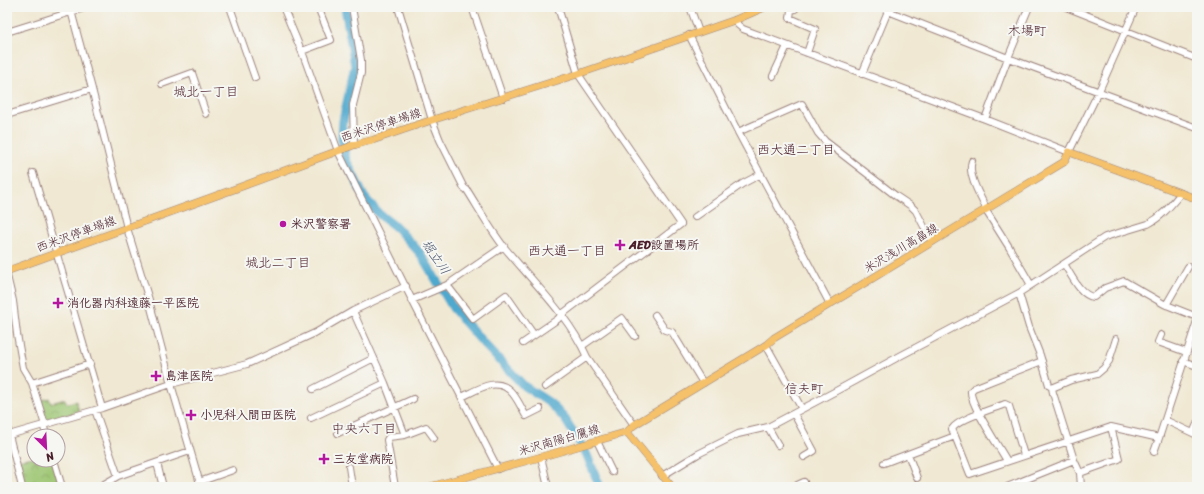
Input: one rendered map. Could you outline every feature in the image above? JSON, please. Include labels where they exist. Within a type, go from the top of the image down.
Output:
[{"type":"main road","name":"西米沢停車場線","points":[[7,271],[354,144],[373,140],[578,74],[735,20],[765,7]]},
{"type":"main road","points":[[1069,152],[1197,199]]},
{"type":"main road","name":"米沢浅川高畠線","points":[[627,432],[634,426],[766,345],[774,338],[1064,162],[1069,152]]},
{"type":"main road","points":[[627,432],[672,487]]},
{"type":"main road","name":"米沢南陽白鷹線","points":[[429,487],[541,458],[627,432]]},
{"type":"street","points":[[7,32],[70,9],[87,7]]},
{"type":"street","points":[[230,7],[255,78]]},
{"type":"street","points":[[283,7],[302,51],[339,150],[412,300],[498,469]]},
{"type":"street","points":[[302,51],[331,40],[318,7]]},
{"type":"street","points":[[352,7],[361,60],[361,74],[353,105],[354,144]]},
{"type":"street","points":[[398,7],[432,120],[440,140],[464,188],[467,190],[489,226],[504,246],[561,315],[582,346],[587,357],[634,426]]},
{"type":"street","points":[[472,7],[503,98]]},
{"type":"street","points":[[523,343],[558,319],[561,315],[681,224],[578,74],[558,7]]},
{"type":"street","points":[[690,7],[698,32]]},
{"type":"street","points":[[794,7],[795,9],[791,10],[790,18],[816,29],[807,53]]},
{"type":"street","points":[[985,119],[1029,7]]},
{"type":"street","points":[[1066,7],[1197,59]]},
{"type":"street","points":[[735,20],[743,29],[985,119],[1069,152],[1099,91],[1136,7]]},
{"type":"street","points":[[70,9],[127,228],[149,300],[200,485],[233,470]]},
{"type":"street","points":[[862,74],[888,9],[1008,58],[1197,128]]},
{"type":"street","points":[[689,35],[738,132],[830,304]]},
{"type":"street","points":[[773,76],[787,46]]},
{"type":"street","points":[[162,84],[192,73],[206,114]]},
{"type":"street","points":[[7,115],[92,89]]},
{"type":"street","points":[[738,132],[802,104],[818,133],[825,141],[916,211],[932,242]]},
{"type":"street","points":[[972,161],[970,166],[974,181],[985,209],[1031,286]]},
{"type":"street","points":[[33,173],[102,408]]},
{"type":"street","points":[[695,216],[742,184],[761,174]]},
{"type":"street","points":[[662,476],[698,454],[738,434],[768,427],[794,414],[1019,293],[1105,237],[1154,221],[1161,216],[1181,193]]},
{"type":"street","points":[[412,300],[446,285],[504,246]]},
{"type":"street","points":[[1064,264],[1086,295],[1094,297],[1105,288],[1124,280],[1166,305],[1197,317]]},
{"type":"street","points":[[1166,305],[1188,267]]},
{"type":"street","points":[[7,276],[13,301],[23,368],[32,383],[45,428]]},
{"type":"street","points":[[446,285],[473,319],[506,295],[534,335]]},
{"type":"street","points":[[9,435],[102,408],[171,384],[247,364],[315,333],[353,311],[406,286]]},
{"type":"street","points":[[1019,293],[1049,385],[1052,388],[1074,460],[1080,473],[1082,487]]},
{"type":"street","points":[[353,311],[385,383],[405,434]]},
{"type":"street","points":[[655,315],[665,330],[672,332],[703,383]]},
{"type":"street","points":[[582,346],[622,318],[635,336]]},
{"type":"street","points":[[1154,452],[1197,321]]},
{"type":"street","points":[[1161,335],[1158,342],[1186,352]]},
{"type":"street","points":[[1052,388],[1071,380],[1097,374],[1109,361],[1116,339]]},
{"type":"street","points":[[766,345],[802,409]]},
{"type":"street","points":[[545,387],[587,357]]},
{"type":"street","points":[[313,389],[374,358]]},
{"type":"street","points":[[1007,461],[979,414],[970,395],[971,391],[974,388],[1042,361]]},
{"type":"street","points":[[1184,361],[1197,366]]},
{"type":"street","points":[[32,383],[90,364]]},
{"type":"street","points":[[311,418],[385,383]]},
{"type":"street","points":[[462,396],[486,385],[501,384],[513,392],[526,416],[540,409]]},
{"type":"street","points":[[338,433],[413,399]]},
{"type":"street","points":[[1024,455],[1009,406],[1005,404],[955,425],[952,429],[970,474],[1111,427],[1158,438]]},
{"type":"street","points":[[95,410],[118,476]]},
{"type":"street","points":[[794,414],[814,451],[804,456]]},
{"type":"street","points":[[1165,420],[1195,434],[1197,424]]},
{"type":"street","points":[[7,427],[22,487]]},
{"type":"street","points":[[395,487],[387,440],[389,437],[405,434],[426,427],[434,438]]},
{"type":"street","points":[[768,427],[778,445]]},
{"type":"street","points":[[1080,473],[1119,459],[1111,427]]},
{"type":"street","points":[[884,463],[955,436]]},
{"type":"street","points":[[596,442],[612,472]]},
{"type":"street","points":[[99,487],[118,476],[190,451]]},
{"type":"street","points":[[908,454],[917,478]]},
{"type":"street","points":[[541,458],[548,487]]},
{"type":"street","points":[[1007,487],[1074,460]]},
{"type":"street","points":[[157,463],[163,487]]},
{"type":"street","points":[[349,467],[352,487]]},
{"type":"street","points":[[56,468],[62,487]]},
{"type":"street","points":[[793,487],[804,482]]},
{"type":"green space","points":[[49,398],[51,403],[65,399],[67,404],[76,401],[79,411],[48,421],[43,416],[39,401]]},
{"type":"green space","points":[[26,458],[26,468],[55,468],[59,480],[40,485],[23,487],[17,460]]},
{"type":"waterway","name":"堀立川","points":[[345,7],[355,66],[343,121],[342,139],[346,160],[364,197],[379,214],[397,228],[420,253],[453,308],[485,345],[524,386],[550,403],[565,419],[586,453],[600,487]]},
{"type":"place","name":"米沢警察署","points":[[283,224]]},
{"type":"place","name":"AED設置場所","points":[[620,245]]},
{"type":"place","name":"消化器内科遠藤一平医院","points":[[58,303]]},
{"type":"place","name":"島津医院","points":[[156,376]]},
{"type":"place","name":"小児科入間田医院","points":[[191,415]]},
{"type":"place","name":"三友堂病院","points":[[324,459]]},
{"type":"district","name":"木場町","points":[[1027,30]]},
{"type":"district","name":"城北一丁目","points":[[206,91]]},
{"type":"district","name":"西大通二丁目","points":[[796,149]]},
{"type":"district","name":"西大通一丁目","points":[[567,250]]},
{"type":"district","name":"城北二丁目","points":[[278,262]]},
{"type":"district","name":"信夫町","points":[[804,388]]},
{"type":"district","name":"中央六丁目","points":[[364,428]]}]
